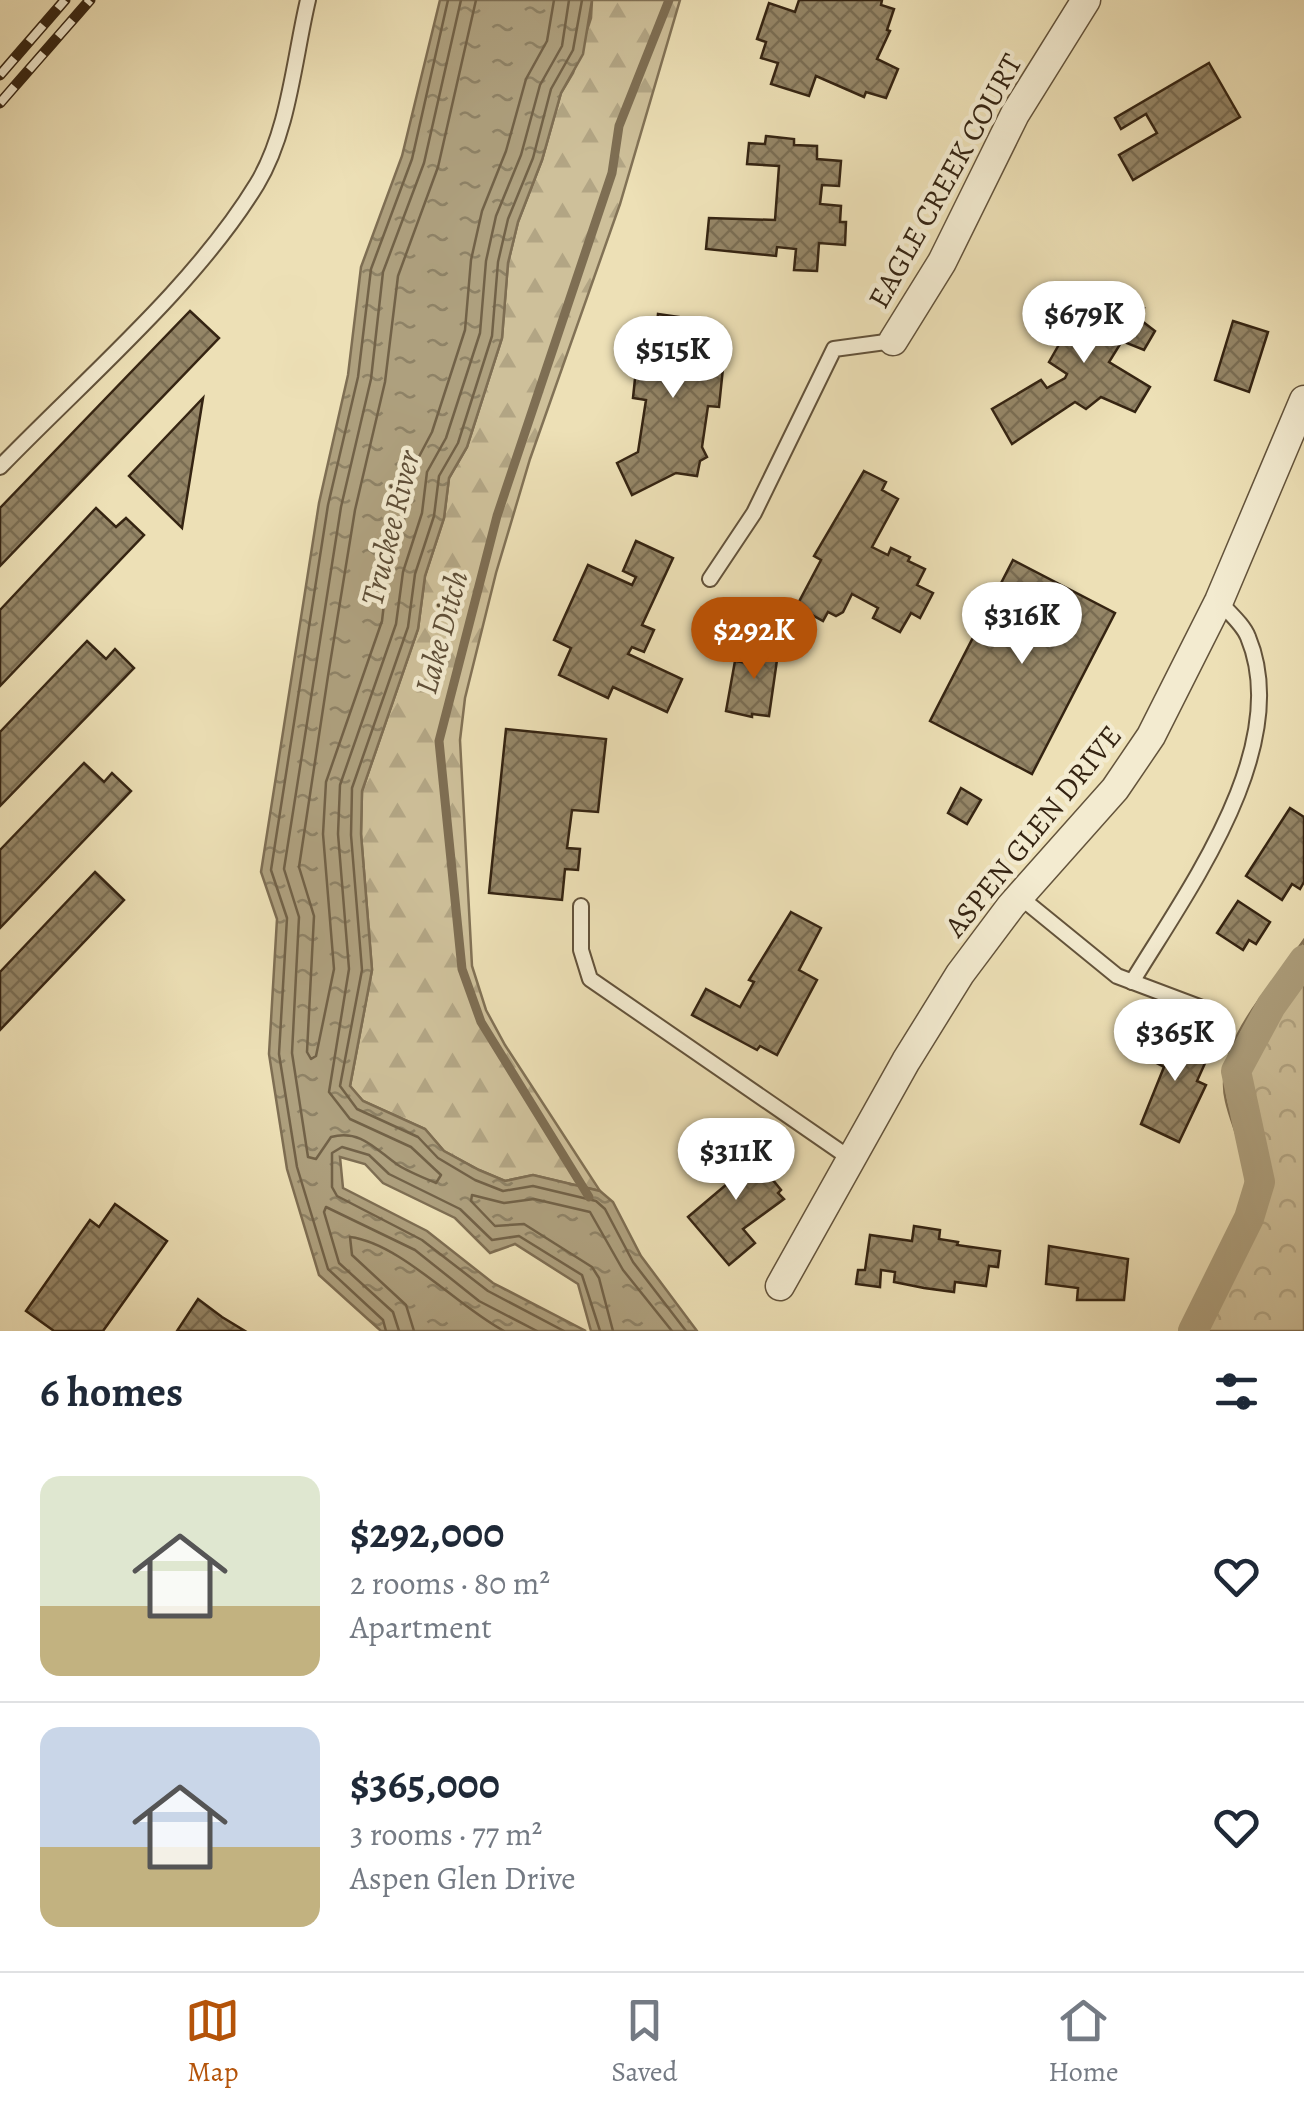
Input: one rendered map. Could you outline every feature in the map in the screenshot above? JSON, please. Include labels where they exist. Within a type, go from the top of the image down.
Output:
[{"type":"street","name":"EAGLE CREEK COURT","points":[[894,342],[942,262],[1016,114],[1086,0]]},
{"type":"street","name":"ASPEN GLEN DRIVE","points":[[780,1286],[932,1017],[1020,896],[1114,789],[1151,736],[1219,601],[1304,400]]},
{"type":"lane","points":[[0,467],[218,242],[257,184],[277,138],[308,0]]},
{"type":"lane","points":[[710,579],[754,513],[834,349],[894,342]]},
{"type":"lane","points":[[1132,982],[1230,815],[1256,747],[1258,682],[1248,635],[1219,601]]},
{"type":"lane","points":[[1020,896],[1117,976],[1202,1008]]},
{"type":"lane","points":[[581,906],[581,950],[590,979],[851,1159]]},
{"type":"green space","points":[[592,0],[680,0],[620,204],[530,459],[496,573],[465,698],[460,740],[472,966],[486,1010],[505,1045],[600,1191],[533,1175],[505,1181],[444,1151],[425,1129],[363,1101],[350,1086],[372,970],[361,834],[362,791],[418,629],[425,576],[444,518],[449,478],[467,447],[502,338],[508,263],[518,222],[542,160],[561,93],[573,73],[591,18]]},
{"type":"green space","points":[[1304,940],[1304,1331],[1184,1331],[1228,1245],[1245,1190],[1243,1156],[1226,1101],[1228,1058],[1248,1016]]},
{"type":"water","name":"Truckee River","points":[[440,0],[592,0],[583,54],[561,93],[542,160],[518,222],[508,263],[502,338],[467,447],[449,478],[444,518],[425,576],[418,629],[362,791],[361,834],[372,970],[350,1086],[363,1101],[425,1129],[444,1151],[505,1181],[533,1175],[600,1191],[613,1202],[641,1256],[697,1331],[591,1331],[578,1284],[515,1244],[490,1253],[455,1218],[383,1183],[365,1164],[340,1157],[343,1188],[427,1231],[493,1283],[586,1331],[381,1331],[319,1275],[287,1169],[269,1054],[277,919],[261,872],[319,503],[348,375],[361,267],[402,156]]},
{"type":"building","points":[[799,0],[882,0],[881,5],[894,9],[887,30],[890,31],[877,59],[898,69],[886,98],[866,92],[864,97],[816,76],[809,96],[771,84],[778,63],[761,58],[766,42],[757,39],[769,3],[795,12]]},
{"type":"building","points":[[1209,63],[1240,117],[1133,180],[1119,155],[1157,133],[1146,114],[1121,129],[1115,118]]},
{"type":"building","points":[[766,136],[794,139],[794,145],[817,146],[817,159],[841,161],[839,186],[822,185],[820,204],[841,206],[840,222],[846,222],[845,245],[819,243],[817,271],[794,270],[796,249],[777,247],[776,256],[706,249],[709,218],[775,220],[779,166],[747,164],[749,143],[765,144]]},
{"type":"building","points":[[1114,291],[1144,308],[1138,318],[1155,331],[1144,350],[1122,341],[1109,362],[1150,387],[1135,412],[1101,397],[1086,409],[1075,402],[1012,444],[992,409],[1041,380],[1047,388],[1065,378],[1067,374],[1049,362],[1061,341],[1058,339],[1089,292],[1108,301]]},
{"type":"building","points":[[190,311],[219,338],[0,566],[0,508]]},
{"type":"building","points":[[658,314],[707,321],[703,347],[725,349],[719,407],[708,406],[702,447],[707,457],[700,461],[697,476],[676,473],[632,495],[617,463],[638,452],[646,400],[633,398],[639,340],[655,342]]},
{"type":"building","points":[[1233,321],[1268,332],[1249,392],[1215,380]]},
{"type":"building","points":[[203,398],[182,528],[129,476]]},
{"type":"building","points":[[864,471],[886,482],[882,490],[898,499],[872,547],[888,555],[891,548],[910,557],[908,561],[925,569],[917,585],[933,593],[920,618],[911,613],[900,632],[873,618],[878,608],[852,594],[843,612],[836,616],[828,612],[823,621],[812,615],[809,621],[793,613],[821,560],[814,556]]},
{"type":"building","points":[[96,508],[116,527],[126,518],[144,535],[0,686],[0,610]]},
{"type":"building","points":[[636,541],[673,558],[642,625],[654,630],[644,652],[632,647],[628,654],[682,679],[667,712],[613,687],[608,698],[559,675],[571,648],[554,640],[588,565],[632,585],[636,577],[623,571]]},
{"type":"building","points":[[1013,560],[1115,613],[1032,774],[930,721]]},
{"type":"building","points":[[87,641],[106,659],[115,649],[134,668],[0,806],[0,732]]},
{"type":"building","points":[[756,642],[779,646],[769,716],[726,711],[735,661],[748,663]]},
{"type":"building","points":[[506,729],[606,739],[598,812],[572,810],[567,848],[580,849],[578,870],[565,869],[562,900],[489,893]]},
{"type":"building","points":[[84,763],[104,782],[112,773],[131,791],[0,928],[0,850]]},
{"type":"building","points":[[961,788],[981,800],[967,824],[948,813]]},
{"type":"building","points":[[1290,808],[1304,817],[1304,882],[1300,889],[1292,884],[1282,900],[1246,876]]},
{"type":"building","points":[[95,872],[124,900],[0,1030],[0,972]]},
{"type":"building","points":[[1238,901],[1270,922],[1256,944],[1249,940],[1243,950],[1217,933]]},
{"type":"building","points":[[791,912],[821,928],[799,970],[817,980],[777,1055],[760,1046],[757,1050],[692,1015],[706,989],[740,1007],[754,982],[749,980]]},
{"type":"building","points":[[1159,1027],[1210,1052],[1197,1081],[1206,1085],[1179,1142],[1141,1124],[1164,1067],[1145,1057]]},
{"type":"building","points":[[740,1140],[784,1199],[743,1229],[755,1243],[729,1265],[688,1217],[727,1184],[712,1163]]},
{"type":"building","points":[[115,1204],[167,1241],[103,1331],[54,1331],[26,1311],[90,1220],[99,1227]]},
{"type":"building","points":[[914,1226],[940,1230],[939,1239],[958,1242],[957,1245],[1000,1251],[998,1267],[989,1266],[986,1286],[955,1282],[954,1292],[924,1288],[894,1282],[895,1272],[881,1270],[880,1287],[856,1284],[858,1270],[865,1270],[870,1235],[912,1241]]},
{"type":"building","points":[[1049,1246],[1128,1259],[1124,1300],[1077,1300],[1078,1288],[1046,1284]]},
{"type":"building","points":[[198,1299],[222,1317],[245,1331],[177,1331]]},
{"type":"waterway","name":"Lake Ditch","points":[[589,1197],[481,1022],[462,969],[439,741],[497,516],[612,173],[619,126],[669,0]]},
{"type":"waterway","points":[[1193,1331],[1249,1218],[1260,1182],[1236,1071],[1271,1006],[1304,960]]},
{"type":"railway","points":[[0,75],[65,0]]},
{"type":"railway","points":[[0,103],[90,0]]}]
